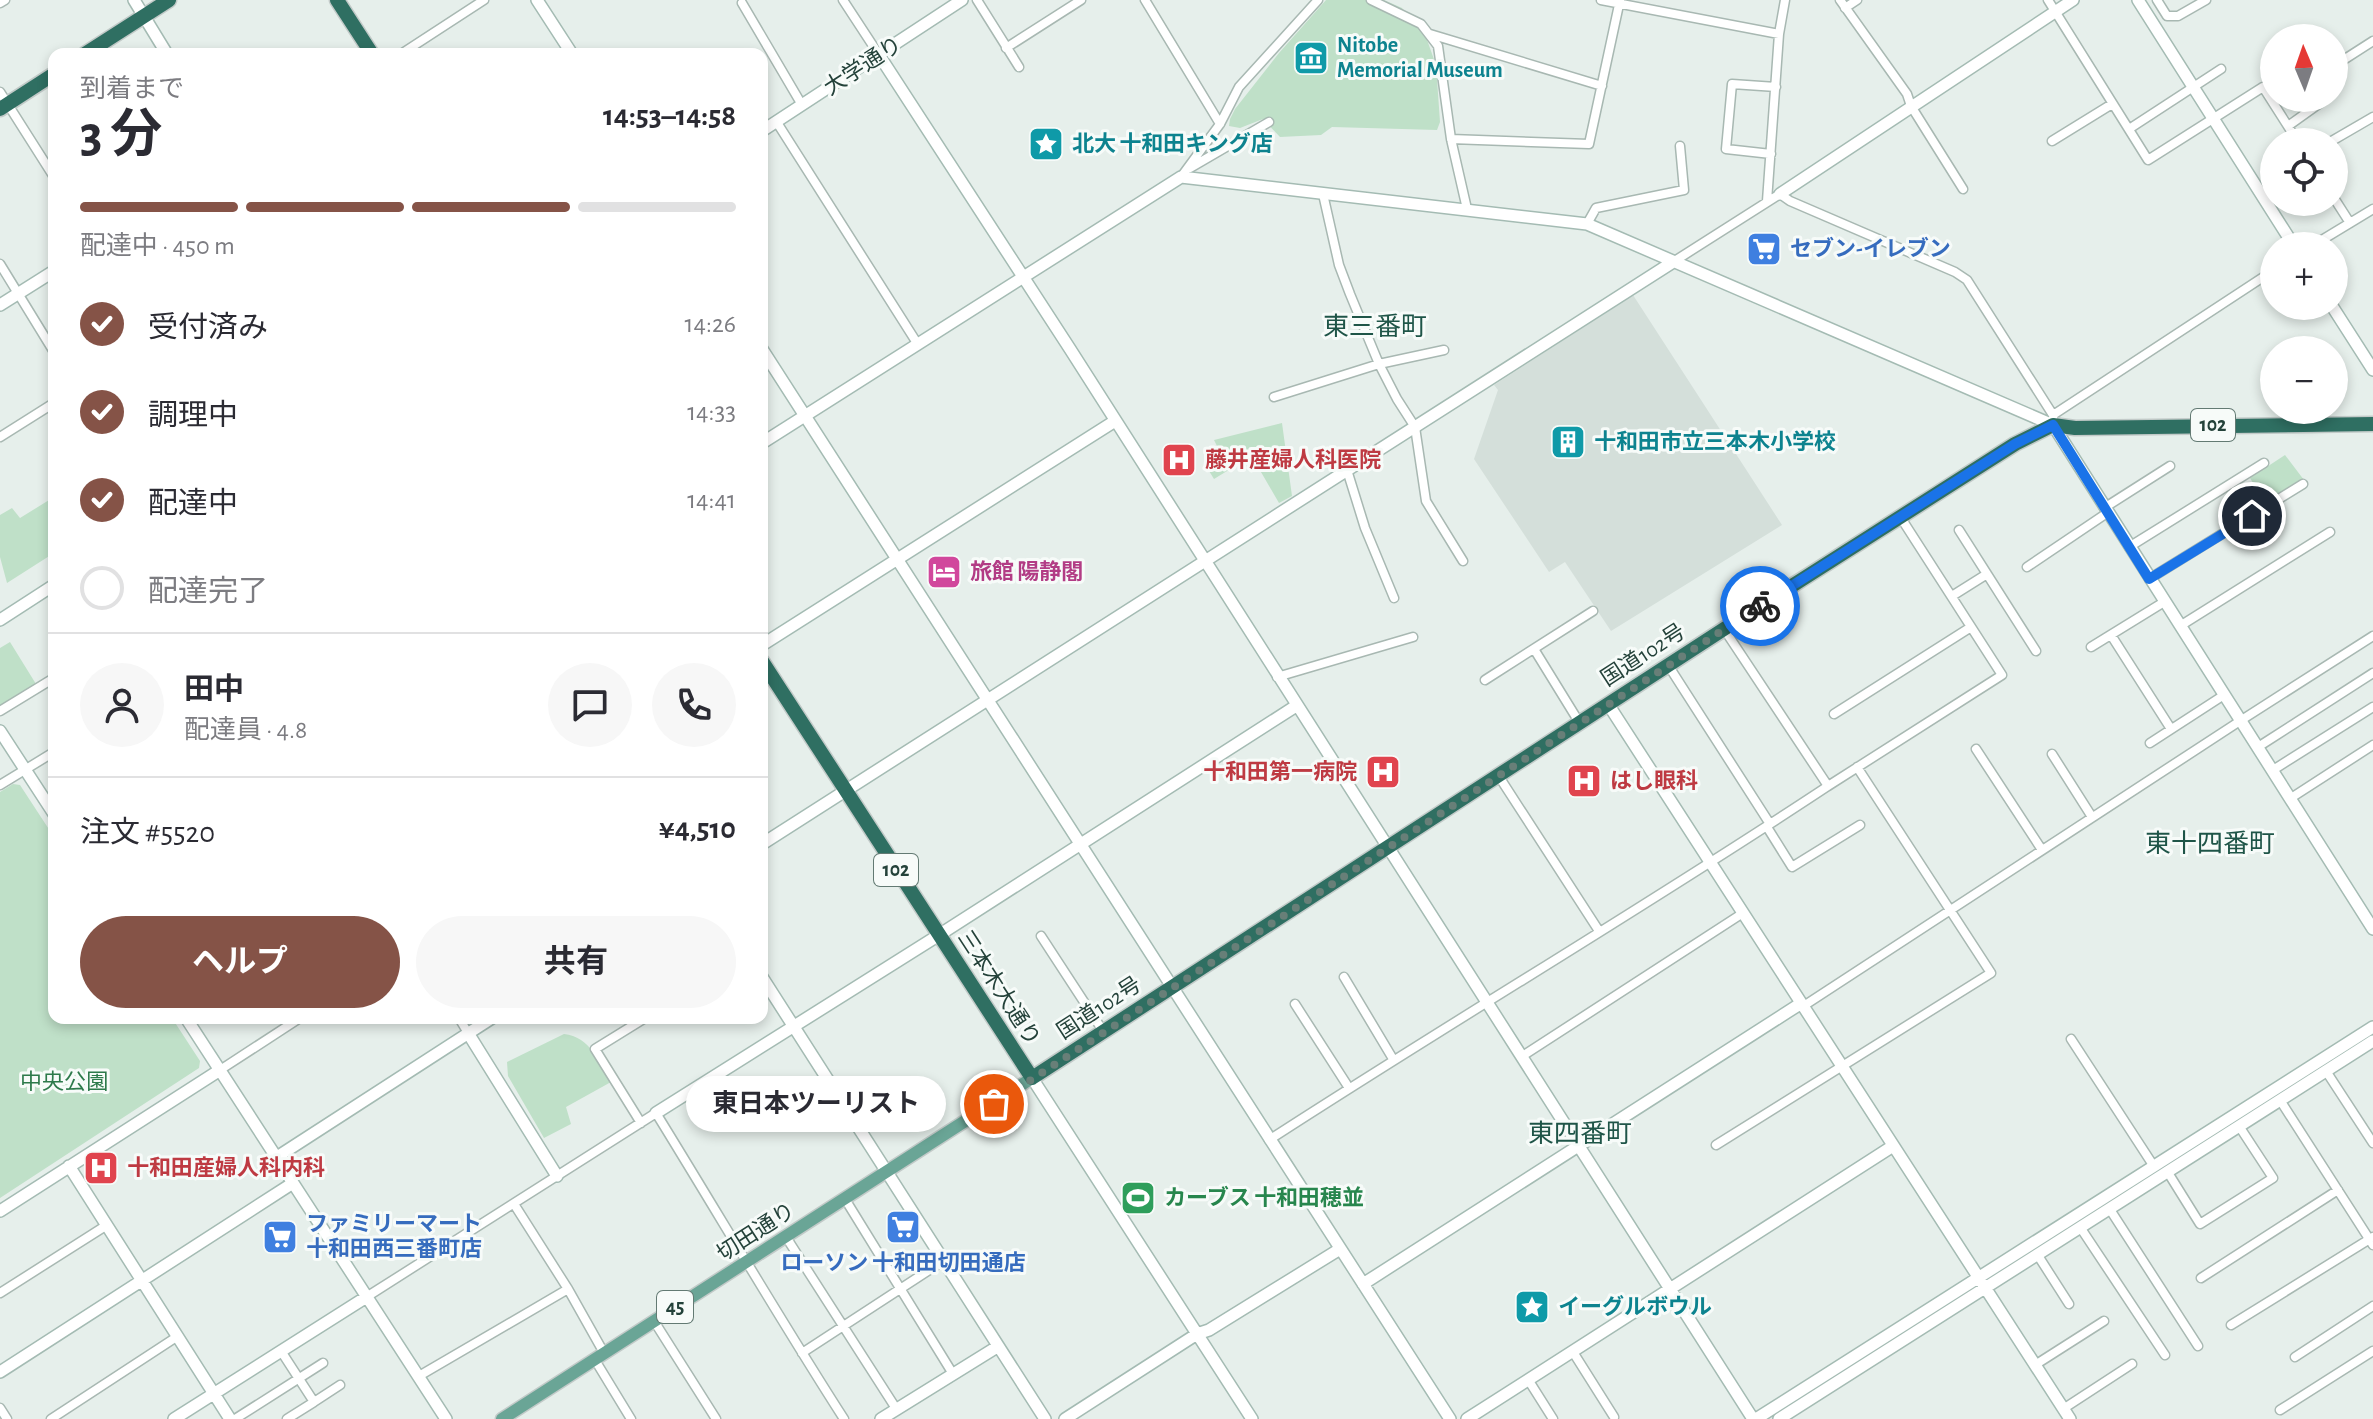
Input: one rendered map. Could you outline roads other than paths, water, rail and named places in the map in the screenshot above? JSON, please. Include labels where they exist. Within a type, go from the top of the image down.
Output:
[{"type":"highway","points":[[94,48],[169,0]]},
{"type":"highway","points":[[337,0],[368,48]]},
{"type":"highway","points":[[3,102],[48,77]]},
{"type":"highway","name":"102","points":[[2053,420],[2075,428],[2373,424]]},
{"type":"highway","name":"国道102号","points":[[1032,1078],[1579,722],[2053,420]]},
{"type":"highway","name":"三本木大通り","points":[[768,670],[1032,1078]]},
{"type":"main road","name":"切田通り","points":[[502,1419],[1032,1078]]},
{"type":"street","points":[[134,0],[163,48]]},
{"type":"street","points":[[410,48],[484,0]]},
{"type":"street","points":[[537,0],[568,48]]},
{"type":"street","points":[[843,0],[1754,1419],[1981,1282],[2037,1254],[2373,1041]]},
{"type":"street","name":"大学通り","points":[[768,127],[962,0]]},
{"type":"street","points":[[977,0],[1019,67]]},
{"type":"street","points":[[1006,48],[1081,0]]},
{"type":"street","points":[[1145,0],[1220,124]]},
{"type":"street","points":[[1183,174],[1220,124],[1239,87],[1318,0]]},
{"type":"street","points":[[1371,0],[1421,24],[1438,46],[1451,139],[1467,209]]},
{"type":"street","points":[[1601,0],[1779,34]]},
{"type":"street","points":[[1767,201],[1779,34],[1785,0]]},
{"type":"street","points":[[1857,0],[1842,4],[1907,94],[1911,106],[1963,189]]},
{"type":"street","points":[[2048,0],[2148,160],[2263,87],[2288,126],[2308,112]]},
{"type":"street","points":[[768,840],[1780,194],[2073,0]]},
{"type":"street","points":[[2138,0],[2285,232]]},
{"type":"street","points":[[2157,0],[2167,16],[2178,16],[2206,0]]},
{"type":"street","points":[[1451,139],[1589,144],[1620,2]]},
{"type":"street","points":[[742,3],[802,105]]},
{"type":"street","points":[[1430,34],[1602,86]]},
{"type":"street","points":[[2348,57],[2373,41]]},
{"type":"street","points":[[2129,129],[2221,69]]},
{"type":"street","points":[[1771,154],[1726,149],[1732,84],[1776,87]]},
{"type":"street","points":[[3,102],[48,168]]},
{"type":"street","points":[[2052,141],[2112,104]]},
{"type":"street","points":[[2348,132],[2373,117]]},
{"type":"street","points":[[776,121],[917,343]]},
{"type":"street","points":[[768,439],[1269,122]]},
{"type":"street","points":[[1587,224],[1596,208],[1684,190],[1680,146]]},
{"type":"street","points":[[1183,174],[1323,194],[1587,224],[2053,420]]},
{"type":"street","points":[[1323,194],[1339,265],[1379,364],[1415,427],[1426,501],[1463,561]]},
{"type":"street","points":[[1780,194],[1967,280],[2106,511],[2373,929]]},
{"type":"street","points":[[2335,232],[2373,209]]},
{"type":"street","points":[[2346,216],[2350,223]]},
{"type":"street","points":[[0,264],[48,342]]},
{"type":"street","points":[[0,305],[48,275]]},
{"type":"street","points":[[2053,420],[2260,280]]},
{"type":"street","points":[[2341,320],[2373,370]]},
{"type":"street","points":[[1274,397],[1379,364],[1444,350]]},
{"type":"street","points":[[768,358],[1450,1419]]},
{"type":"street","points":[[0,437],[48,407]]},
{"type":"street","points":[[768,641],[1115,421]]},
{"type":"street","points":[[2129,547],[2264,463]]},
{"type":"street","points":[[2027,567],[2170,466]]},
{"type":"street","points":[[1347,470],[1365,528],[1394,598]]},
{"type":"street","points":[[2149,579],[2303,484]]},
{"type":"street","points":[[1269,1140],[2002,675],[1901,518]]},
{"type":"street","points":[[1959,530],[2036,651]]},
{"type":"street","points":[[2180,626],[2330,532]]},
{"type":"street","points":[[1952,596],[1987,574]]},
{"type":"street","points":[[0,620],[48,589]]},
{"type":"street","points":[[2091,647],[2164,602]]},
{"type":"street","points":[[1485,680],[1593,611]]},
{"type":"street","points":[[1834,714],[1971,627]]},
{"type":"street","points":[[1724,629],[1828,786]]},
{"type":"street","points":[[2111,635],[2171,729]]},
{"type":"street","points":[[1363,1284],[2373,636]]},
{"type":"street","points":[[1277,677],[1413,637]]},
{"type":"street","points":[[1534,649],[1579,722]]},
{"type":"street","points":[[1668,665],[1792,867],[1860,825]]},
{"type":"street","points":[[2258,747],[2373,673]]},
{"type":"street","points":[[0,711],[48,682]]},
{"type":"street","points":[[2150,743],[2224,695]]},
{"type":"street","points":[[1608,704],[2066,1414],[2132,1364]]},
{"type":"street","points":[[174,1419],[1296,706]]},
{"type":"street","points":[[2273,770],[2373,707]]},
{"type":"street","points":[[0,731],[48,805]]},
{"type":"street","points":[[2291,798],[2373,745]]},
{"type":"street","points":[[1976,749],[2042,850]]},
{"type":"street","points":[[2052,754],[2092,817]]},
{"type":"street","points":[[0,785],[48,756]]},
{"type":"street","points":[[1716,1145],[1991,973],[1857,767]]},
{"type":"street","points":[[1498,775],[1599,931]]},
{"type":"street","points":[[1521,1057],[1743,913]]},
{"type":"street","points":[[1041,936],[1103,1031]]},
{"type":"street","points":[[1344,977],[1393,1059]]},
{"type":"street","points":[[768,986],[1045,1419]]},
{"type":"street","points":[[1295,1004],[1349,1088]]},
{"type":"street","points":[[190,1024],[446,1419]]},
{"type":"street","points":[[0,1211],[291,1024]]},
{"type":"street","points":[[463,1024],[557,1176]]},
{"type":"street","points":[[277,1157],[482,1024]]},
{"type":"street","points":[[635,1024],[595,1049],[641,1123]]},
{"type":"street","points":[[1779,1419],[2153,1165],[2373,1027]]},
{"type":"street","points":[[2071,1039],[2153,1165]]},
{"type":"street","points":[[2326,1071],[2373,1143]]},
{"type":"street","name":"三本木大通り","points":[[1032,1078],[1252,1419]]},
{"type":"street","points":[[2231,1325],[2372,1240],[2280,1100]]},
{"type":"street","points":[[656,1113],[844,1419]]},
{"type":"street","points":[[2167,1171],[2200,1224],[2273,1178],[2239,1126]]},
{"type":"street","points":[[1467,1419],[1893,1146]]},
{"type":"street","points":[[69,1166],[232,1419],[323,1363]]},
{"type":"street","points":[[0,1372],[293,1183]]},
{"type":"street","points":[[2201,1278],[2338,1190]]},
{"type":"street","points":[[845,1199],[953,1374]]},
{"type":"street","points":[[514,1204],[568,1289],[631,1419]]},
{"type":"street","points":[[2109,1208],[2198,1346]]},
{"type":"street","points":[[0,1293],[107,1225]]},
{"type":"street","points":[[2080,1227],[2165,1355]]},
{"type":"street","points":[[786,1237],[897,1410]]},
{"type":"street","points":[[1065,1419],[1197,1334],[1209,1330],[1340,1249]]},
{"type":"street","points":[[2037,1254],[2069,1304]]},
{"type":"street","points":[[802,1353],[943,1261]]},
{"type":"street","points":[[419,1376],[568,1289]]},
{"type":"street","points":[[2295,1357],[2373,1306]]},
{"type":"street","points":[[654,1321],[716,1419]]},
{"type":"street","points":[[2035,1365],[2104,1321]]},
{"type":"street","points":[[51,1419],[178,1336]]},
{"type":"street","points":[[881,1419],[997,1347]]},
{"type":"street","points":[[281,1351],[314,1402]]},
{"type":"street","points":[[2280,1410],[2373,1351]]},
{"type":"street","points":[[1573,1352],[1614,1417]]},
{"type":"street","points":[[1529,1381],[1553,1419]]},
{"type":"street","points":[[287,1419],[340,1385]]},
{"type":"street","points":[[0,1408],[7,1419]]},
{"type":"place","name":"Nitobe Memorial Museum","points":[[1311,58]]},
{"type":"place","name":"北大 十和田キング店","points":[[1046,144]]},
{"type":"place","name":"セブン-イレブン","points":[[1764,249]]},
{"type":"place","name":"十和田市立三本木小学校","points":[[1568,442]]},
{"type":"place","name":"藤井産婦人科医院","points":[[1179,460]]},
{"type":"place","name":"旅館 陽静閣","points":[[944,572]]},
{"type":"place","name":"十和田第一病院","points":[[1383,772]]},
{"type":"place","name":"はし眼科","points":[[1584,781]]},
{"type":"place","name":"東日本ツーリスト","points":[[994,1104]]},
{"type":"place","name":"十和田産婦人科内科","points":[[101,1168]]},
{"type":"place","name":"カーブス 十和田穂並","points":[[1138,1198]]},
{"type":"place","name":"ローソン 十和田切田通店","points":[[903,1227]]},
{"type":"place","name":"ファミリーマート 十和田西三番町店","points":[[280,1237]]},
{"type":"place","name":"イーグルボウル","points":[[1532,1307]]},
{"type":"district","name":"東三番町","points":[[1375,327]]},
{"type":"district","name":"東十四番町","points":[[2210,844]]},
{"type":"district","name":"東四番町","points":[[1580,1134]]},
{"type":"park label","name":"中央公園","points":[[64,1082]]}]
